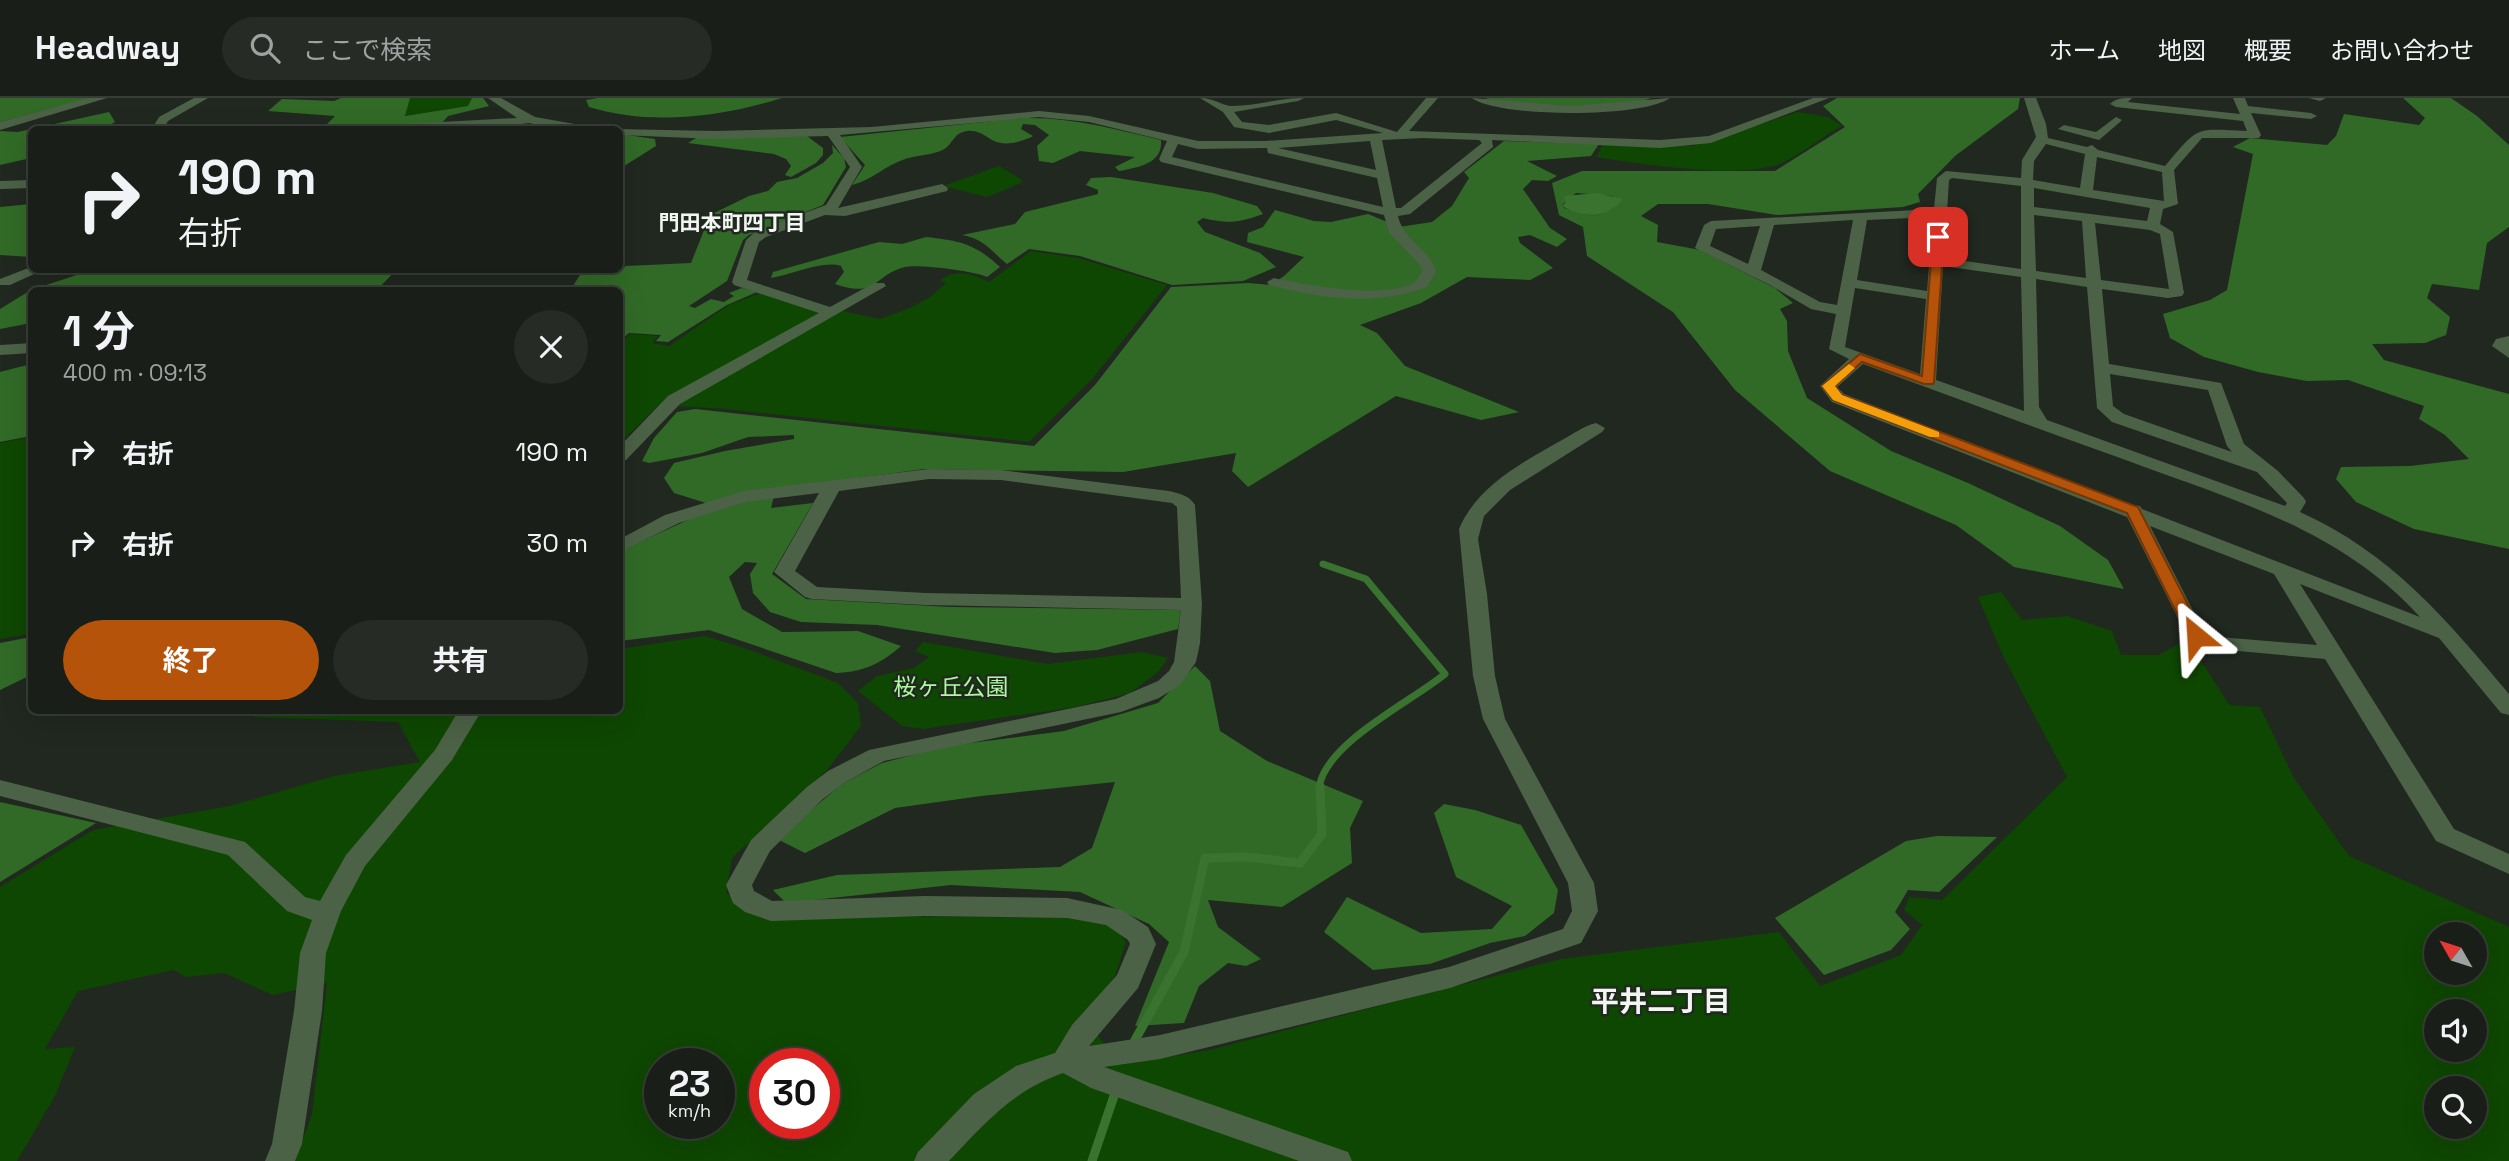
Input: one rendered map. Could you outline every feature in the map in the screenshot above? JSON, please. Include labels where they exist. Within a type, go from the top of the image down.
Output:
[{"type":"street","points":[[0,126],[101,98]]},
{"type":"street","points":[[159,126],[163,119],[202,98]]},
{"type":"street","points":[[494,98],[506,109],[527,120],[573,126]]},
{"type":"street","points":[[1206,98],[1227,110],[1238,125],[1252,128],[1269,129],[1336,110],[1400,135]]},
{"type":"street","points":[[1227,110],[1298,98]]},
{"type":"street","points":[[1400,135],[1432,98]]},
{"type":"street","points":[[1478,98],[1513,107],[1606,107],[1650,103],[1664,98]]},
{"type":"street","points":[[623,131],[693,135],[872,131],[1000,117],[1050,115],[1088,119],[1198,145],[1257,145],[1400,135],[1660,144],[1687,143],[1719,136],[1823,98]]},
{"type":"street","points":[[2030,98],[2041,125],[2043,140],[2028,160],[2027,183],[2031,407],[2033,415],[2040,422]]},
{"type":"street","points":[[2126,98],[2116,104],[2242,106],[2311,116]]},
{"type":"street","points":[[1928,382],[1943,178],[1950,174],[2027,183],[2157,205],[2171,204],[2168,170],[2198,135],[2255,135],[2242,106],[2232,98]]},
{"type":"street","points":[[414,126],[510,124],[527,120]]},
{"type":"street","points":[[2041,125],[2099,136],[2116,120]]},
{"type":"street","points":[[831,132],[856,167],[831,208],[761,234],[753,240],[739,282],[831,312]]},
{"type":"street","points":[[1174,140],[1165,159],[1392,213],[1405,211],[1489,144],[1483,136]]},
{"type":"street","points":[[1274,282],[1319,292],[1375,292],[1419,286],[1429,272],[1427,264],[1394,230],[1375,137]]},
{"type":"street","points":[[2043,140],[2092,149],[2168,170]]},
{"type":"street","points":[[1257,145],[1384,176]]},
{"type":"street","points":[[2086,192],[2092,149]]},
{"type":"street","points":[[0,185],[28,184]]},
{"type":"street","points":[[825,211],[845,212],[942,188]]},
{"type":"street","points":[[2153,226],[2157,205]]},
{"type":"street","points":[[1937,261],[2168,294],[2177,293],[2166,232],[2153,226],[2028,210]]},
{"type":"street","points":[[1844,311],[1816,306],[1775,282],[1702,248],[1711,225],[1940,213]]},
{"type":"street","points":[[1861,216],[1837,349],[2289,514],[2334,536],[2367,557],[2401,586],[2509,708]]},
{"type":"street","points":[[2088,218],[2105,408],[2118,418],[2259,467]]},
{"type":"street","points":[[1753,274],[1768,221]]},
{"type":"street","points":[[2,286],[30,273]]},
{"type":"street","points":[[1849,283],[1934,296]]},
{"type":"street","points":[[623,453],[674,400],[879,286]]},
{"type":"street","points":[[2509,341],[2502,342],[2500,346],[2509,353]]},
{"type":"street","points":[[0,350],[28,348]]},
{"type":"street","points":[[1860,358],[1828,386],[1838,398],[2133,510],[2446,634]]},
{"type":"street","points":[[2103,368],[2215,386],[2235,446],[2272,475],[2297,502],[2289,514]]},
{"type":"street","points":[[929,1161],[985,1102],[1026,1074],[1065,1062],[1160,1047],[1450,977],[1572,936],[1582,924],[1587,909],[1581,883],[1494,719],[1485,693],[1477,585],[1470,568],[1469,528],[1478,509],[1502,484],[1596,428]]},
{"type":"street","points":[[623,544],[672,519],[744,497],[929,474],[1001,475],[1178,499],[1186,505],[1192,604],[1186,662],[1179,675],[1154,693],[1121,705],[877,755],[836,777],[815,793],[760,846],[739,885],[742,896],[754,905],[771,911],[925,906],[1067,908],[1113,917],[1139,934],[1143,944],[1128,981],[1082,1033],[1065,1062]]},
{"type":"street","points":[[832,486],[817,519],[806,530],[784,572],[812,593],[925,599],[1192,604]]},
{"type":"street","points":[[2133,510],[2196,636],[2216,643],[2333,653]]},
{"type":"street","points":[[2280,568],[2445,835],[2509,865]]},
{"type":"street","points":[[280,1161],[287,1144],[313,953],[328,911],[355,861],[443,755],[469,714]]},
{"type":"street","points":[[0,788],[236,848],[257,864],[296,904],[307,910],[328,911]]},
{"type":"street","points":[[1065,1062],[1101,1079],[1337,1161]]},
{"type":"green space","points":[[410,98],[472,98],[468,106],[404,116]]},
{"type":"green space","points":[[1798,112],[1828,117],[1842,126],[1790,159],[1765,168],[1690,169],[1596,157],[1603,144],[1693,146]]},
{"type":"green space","points":[[999,166],[1022,180],[1021,183],[987,197],[943,186]]},
{"type":"green space","points":[[1031,251],[1078,258],[1167,285],[1093,378],[1029,442],[726,409],[659,405],[623,440],[623,341],[630,334],[658,336],[652,343],[669,346],[729,305],[761,293],[880,319],[930,297],[946,283],[940,280],[952,274],[976,276],[989,282]]},
{"type":"green space","points":[[28,438],[28,634],[0,639],[0,443]]},
{"type":"green space","points":[[2001,592],[2022,620],[2067,616],[2112,631],[2121,655],[2159,655],[2182,642],[2202,662],[2229,705],[2260,707],[2294,778],[2349,856],[2509,927],[2509,1161],[295,1161],[312,1114],[327,983],[273,995],[224,973],[186,977],[174,970],[78,991],[45,1049],[75,1047],[55,1096],[17,1161],[0,1161],[0,887],[93,830],[230,806],[334,776],[420,762],[398,722],[255,717],[250,714],[623,714],[623,649],[705,636],[838,683],[858,703],[861,726],[827,770],[732,858],[726,893],[765,915],[1066,918],[1114,926],[1126,942],[1115,976],[1084,1016],[1119,1065],[1209,1050],[1561,959],[1779,932],[1820,986],[1901,955],[1922,925],[1904,910],[1909,897],[1942,900],[2067,777],[2004,658],[1978,597]]},
{"type":"green space","name":"桜ヶ丘公園","points":[[923,642],[1048,664],[1142,652],[1168,658],[1158,672],[1130,693],[1076,707],[923,729],[902,726],[858,691],[877,676],[914,668],[929,657],[915,651]]},
{"type":"shaded area","points":[[0,98],[91,98],[0,122]]},
{"type":"shaded area","points":[[341,98],[410,98],[405,116],[468,106],[472,98],[483,98],[489,106],[448,116],[442,123],[397,126],[325,126],[335,116],[268,111],[282,99],[334,101]]},
{"type":"shaded area","points":[[782,98],[735,110],[661,118],[613,113],[589,107],[586,100]]},
{"type":"shaded area","points":[[1485,98],[1651,98],[1617,105],[1569,107],[1500,102]]},
{"type":"shaded area","points":[[1837,98],[2020,98],[2018,109],[1955,156],[1918,194],[1920,202],[1903,207],[1777,215],[1708,204],[1658,204],[1641,216],[1658,225],[1657,242],[1700,250],[1775,288],[1793,303],[1780,309],[1787,321],[1788,351],[1807,398],[1891,451],[2060,526],[2108,560],[2124,589],[2014,567],[1956,525],[1830,471],[1735,390],[1673,312],[1587,256],[1583,227],[1559,215],[1552,183],[1582,171],[1775,171],[1845,127],[1823,106]],"holes":[[[1576,193],[1613,196],[1613,209],[1599,214],[1584,214],[1562,205]]]},
{"type":"shaded area","points":[[2403,98],[2451,98],[2477,116],[2509,145],[2509,227],[2487,243],[2479,290],[2432,284],[2427,298],[2450,317],[2446,335],[2425,343],[2372,344],[2384,360],[2509,394],[2509,549],[2414,529],[2356,502],[2336,479],[2341,467],[2410,466],[2469,459],[2445,435],[2419,419],[2424,406],[2348,380],[2307,381],[2258,372],[2204,357],[2170,338],[2163,314],[2210,300],[2227,290],[2253,154],[2233,147],[2250,138],[2327,145],[2336,136],[2344,114],[2419,125],[2425,118]]},
{"type":"shaded area","points":[[109,112],[115,122],[108,126],[45,126]]},
{"type":"shaded area","points":[[1024,118],[1059,119],[1110,128],[1161,140],[1161,148],[1148,163],[1119,171],[1115,167],[1135,157],[1080,151],[1053,163],[1039,161],[1037,146],[1049,135],[1035,125],[1023,124],[1021,129],[1033,136],[1018,142],[1002,143],[977,132],[963,132],[943,150],[898,162],[852,185],[865,165],[840,137]]},
{"type":"shaded area","points":[[28,130],[28,159],[0,165],[0,131]]},
{"type":"shaded area","points":[[623,134],[655,139],[656,146],[623,167]]},
{"type":"shaded area","points":[[807,136],[823,148],[823,155],[816,163],[791,177],[785,175],[791,166],[786,159],[774,154],[688,143],[696,138]]},
{"type":"shaded area","points":[[1504,141],[1599,144],[1591,156],[1527,161],[1557,176],[1548,181],[1532,180],[1523,189],[1550,228],[1567,239],[1557,247],[1530,235],[1518,237],[1520,243],[1553,268],[1530,280],[1467,277],[1421,303],[1360,325],[1377,333],[1405,366],[1519,412],[1481,420],[1396,396],[1248,487],[1232,471],[1236,453],[1123,472],[924,469],[805,485],[706,503],[674,493],[664,478],[674,463],[794,439],[794,435],[748,437],[702,453],[649,463],[642,461],[654,438],[677,412],[695,409],[1034,446],[1095,385],[1171,287],[1249,283],[1271,285],[1304,257],[1247,242],[1248,233],[1263,227],[1275,210],[1314,221],[1331,222],[1368,214],[1399,227],[1432,222],[1452,206],[1469,178],[1464,172]]},
{"type":"shaded area","points":[[832,145],[844,158],[846,167],[823,205],[749,235],[743,240],[727,281],[689,306],[695,308],[711,299],[724,302],[734,296],[729,293],[742,288],[757,292],[727,305],[668,342],[656,341],[661,335],[629,333],[623,338],[623,287],[572,287],[580,275],[623,273],[626,266],[691,263],[710,215],[749,196],[768,191],[777,182],[797,178],[823,163],[833,153]]},
{"type":"shaded area","points":[[1111,177],[1213,193],[1257,206],[1263,214],[1233,222],[1203,218],[1197,222],[1205,232],[1260,253],[1276,267],[1243,281],[1172,285],[1080,256],[1029,249],[1007,264],[981,242],[962,235],[1015,224],[1025,212],[1098,194],[1098,190],[1086,185],[1091,178]]},
{"type":"shaded area","points":[[1597,193],[1623,199],[1610,211],[1594,215],[1578,213],[1562,206],[1566,202],[1564,196]]},
{"type":"shaded area","points":[[28,204],[28,257],[0,255],[0,207]]},
{"type":"shaded area","points":[[926,237],[966,244],[1000,267],[987,277],[971,272],[922,266],[905,267],[860,289],[835,284],[844,272],[841,266],[833,265],[816,266],[771,278],[773,272],[879,242],[902,244]]},
{"type":"shaded area","points":[[83,273],[393,273],[380,287],[40,287]]},
{"type":"shaded area","points":[[28,292],[28,324],[0,329],[0,309]]},
{"type":"shaded area","points":[[28,365],[28,437],[0,442],[0,372]]},
{"type":"shaded area","points":[[774,496],[771,508],[813,503],[772,574],[806,599],[951,607],[1181,610],[1178,629],[1097,650],[1055,653],[877,625],[801,622],[770,612],[753,593],[750,574],[757,563],[745,562],[729,577],[742,609],[782,632],[858,631],[901,646],[871,666],[836,673],[709,630],[623,641],[623,550],[690,519]]},
{"type":"shaded area","points":[[28,638],[28,676],[0,690],[0,643]]},
{"type":"shaded area","points":[[1195,666],[1210,681],[1220,731],[1267,761],[1363,801],[1350,828],[1352,863],[1282,907],[1208,900],[1218,927],[1261,959],[1246,966],[1228,963],[1199,986],[1184,1023],[1135,1026],[1169,942],[1149,924],[1080,892],[951,885],[786,903],[773,890],[837,875],[1060,867],[1092,848],[1115,782],[895,808],[805,853],[777,839],[842,784],[882,763],[947,746],[1064,731],[1158,703]]},
{"type":"shaded area","points":[[0,802],[96,823],[0,882]]},
{"type":"shaded area","points":[[1444,804],[1475,810],[1521,825],[1558,890],[1554,913],[1525,936],[1490,943],[1430,964],[1373,970],[1324,932],[1347,897],[1421,933],[1492,929],[1512,906],[1456,877],[1434,813]]},
{"type":"shaded area","points":[[1937,836],[1997,837],[1939,892],[1908,890],[1895,912],[1910,929],[1891,950],[1824,975],[1775,918],[1906,841]]},
{"type":"waterway","points":[[1319,788],[1325,771],[1336,755],[1372,725],[1445,674],[1366,579],[1323,564]]},
{"type":"waterway","points":[[1135,1040],[1184,952],[1205,858],[1247,857],[1300,863],[1322,834],[1320,786]]},
{"type":"waterway","points":[[1092,1161],[1115,1093]]},
{"type":"slow traffic","points":[[1849,368],[1828,386],[1838,398],[1934,434]]},
{"type":"district","name":"門田本町四丁目","points":[[732,223]]},
{"type":"district","name":"平井二丁目","points":[[1661,1001]]},
{"type":"route","points":[[1938,237],[1928,382],[1860,358],[1828,386],[1838,398],[2133,510],[2196,636]]}]
